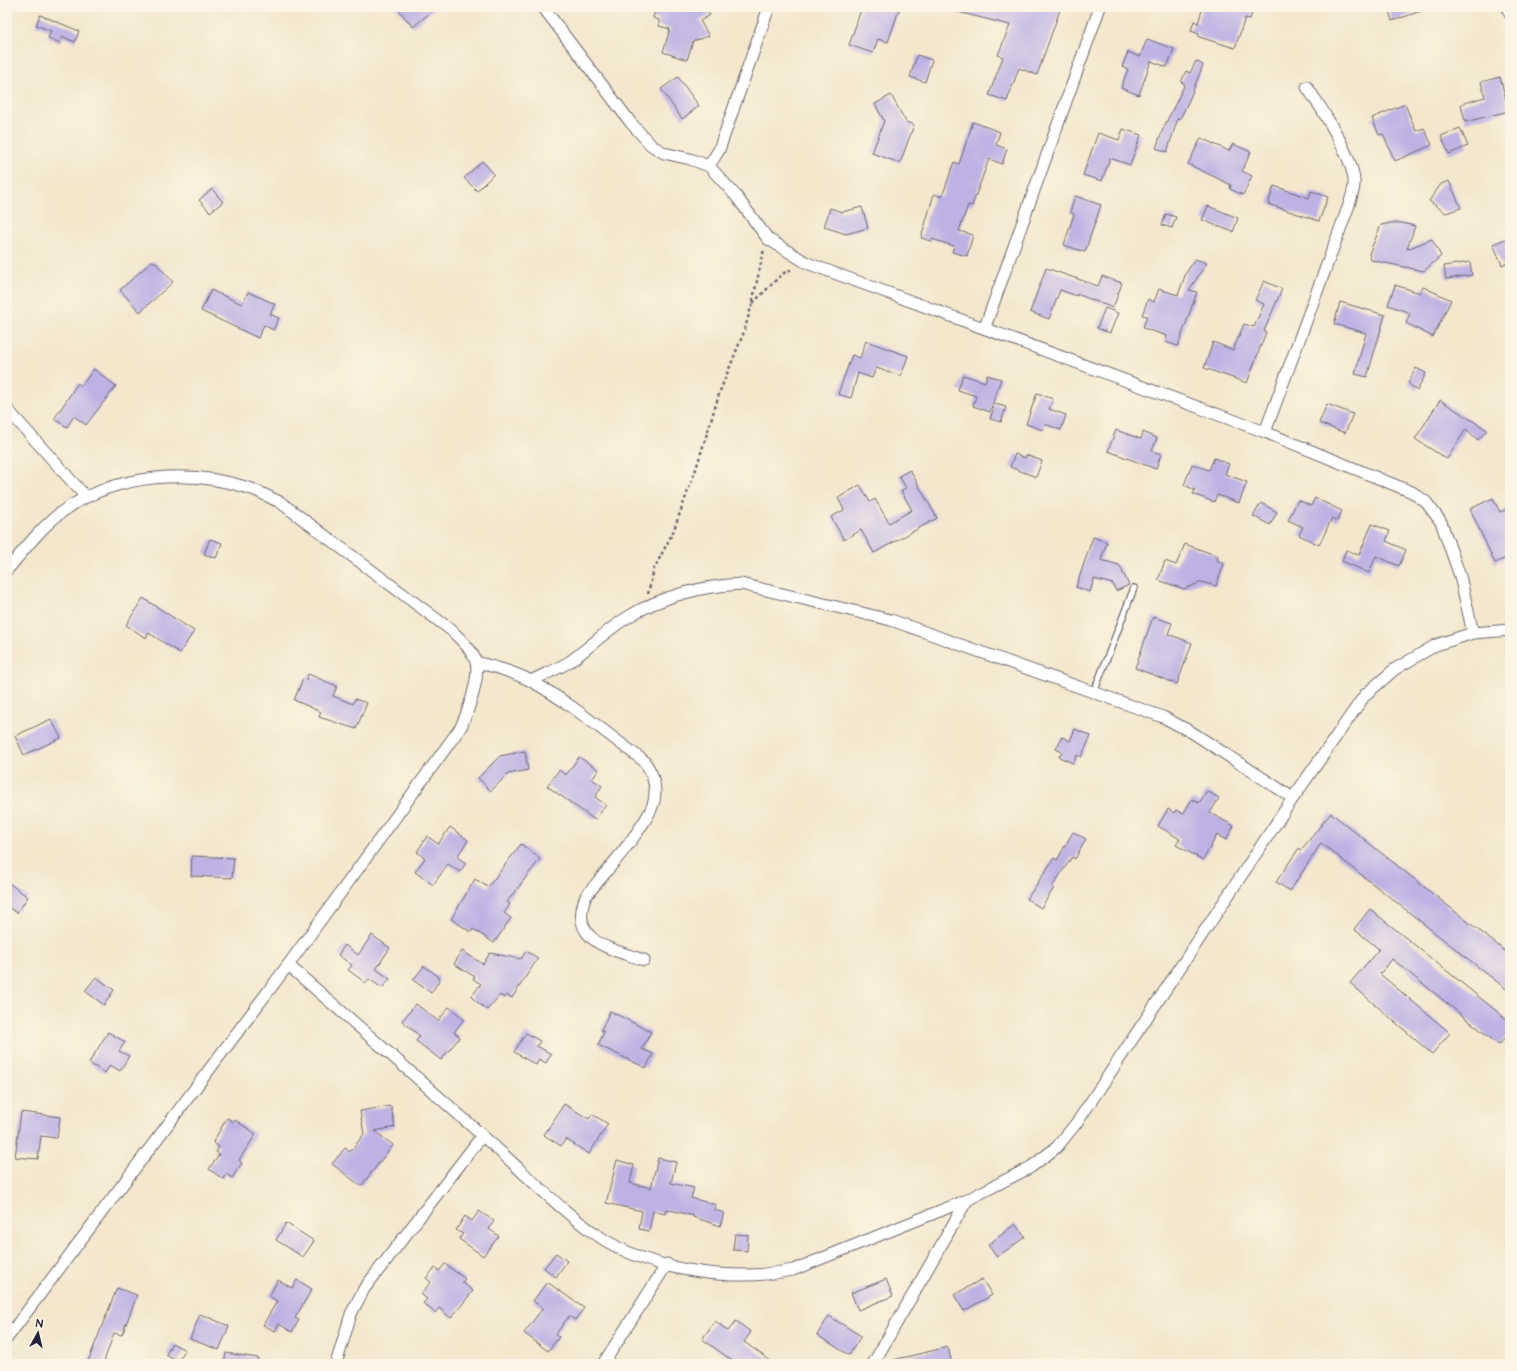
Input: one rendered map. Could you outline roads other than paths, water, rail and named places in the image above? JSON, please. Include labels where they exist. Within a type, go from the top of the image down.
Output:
[{"type":"street","points":[[543,7],[631,123],[651,145],[664,153],[690,159],[709,166],[736,196],[768,240],[806,263],[985,327],[1265,432],[1412,492],[1426,502],[1442,522],[1460,576],[1473,633]]},
{"type":"street","points":[[709,166],[719,150],[769,7]]},
{"type":"street","points":[[985,327],[1100,7]]},
{"type":"street","points":[[1507,7],[1510,14]]},
{"type":"street","points":[[1265,432],[1349,205],[1354,185],[1351,168],[1342,147],[1323,111],[1307,87]]},
{"type":"street","points":[[7,409],[86,497]]},
{"type":"street","points":[[7,570],[43,528],[63,511],[86,497],[121,484],[144,479],[166,477],[210,479],[253,490],[280,502],[451,630],[468,648],[476,662],[473,695],[469,711],[461,727],[288,965],[7,1338]]},
{"type":"street","points":[[531,681],[570,661],[627,617],[647,606],[687,592],[718,585],[742,584],[891,620],[1094,692],[1178,725],[1293,798]]},
{"type":"street","points":[[288,965],[589,1229],[615,1245],[635,1254],[667,1264],[716,1274],[774,1274],[793,1270],[967,1200],[1031,1167],[1047,1156],[1068,1136],[1352,711],[1380,681],[1404,662],[1424,651],[1473,633],[1510,630]]},
{"type":"street","points":[[476,662],[513,673],[531,681],[559,699],[644,761],[652,774],[655,791],[654,803],[647,818],[586,896],[581,908],[582,920],[588,936],[598,944],[644,960]]},
{"type":"street","points":[[336,1364],[351,1314],[364,1289],[482,1136]]},
{"type":"street","points":[[873,1364],[967,1200]]},
{"type":"street","points":[[603,1364],[667,1264]]},
{"type":"lane","points":[[1094,692],[1134,588]]}]
